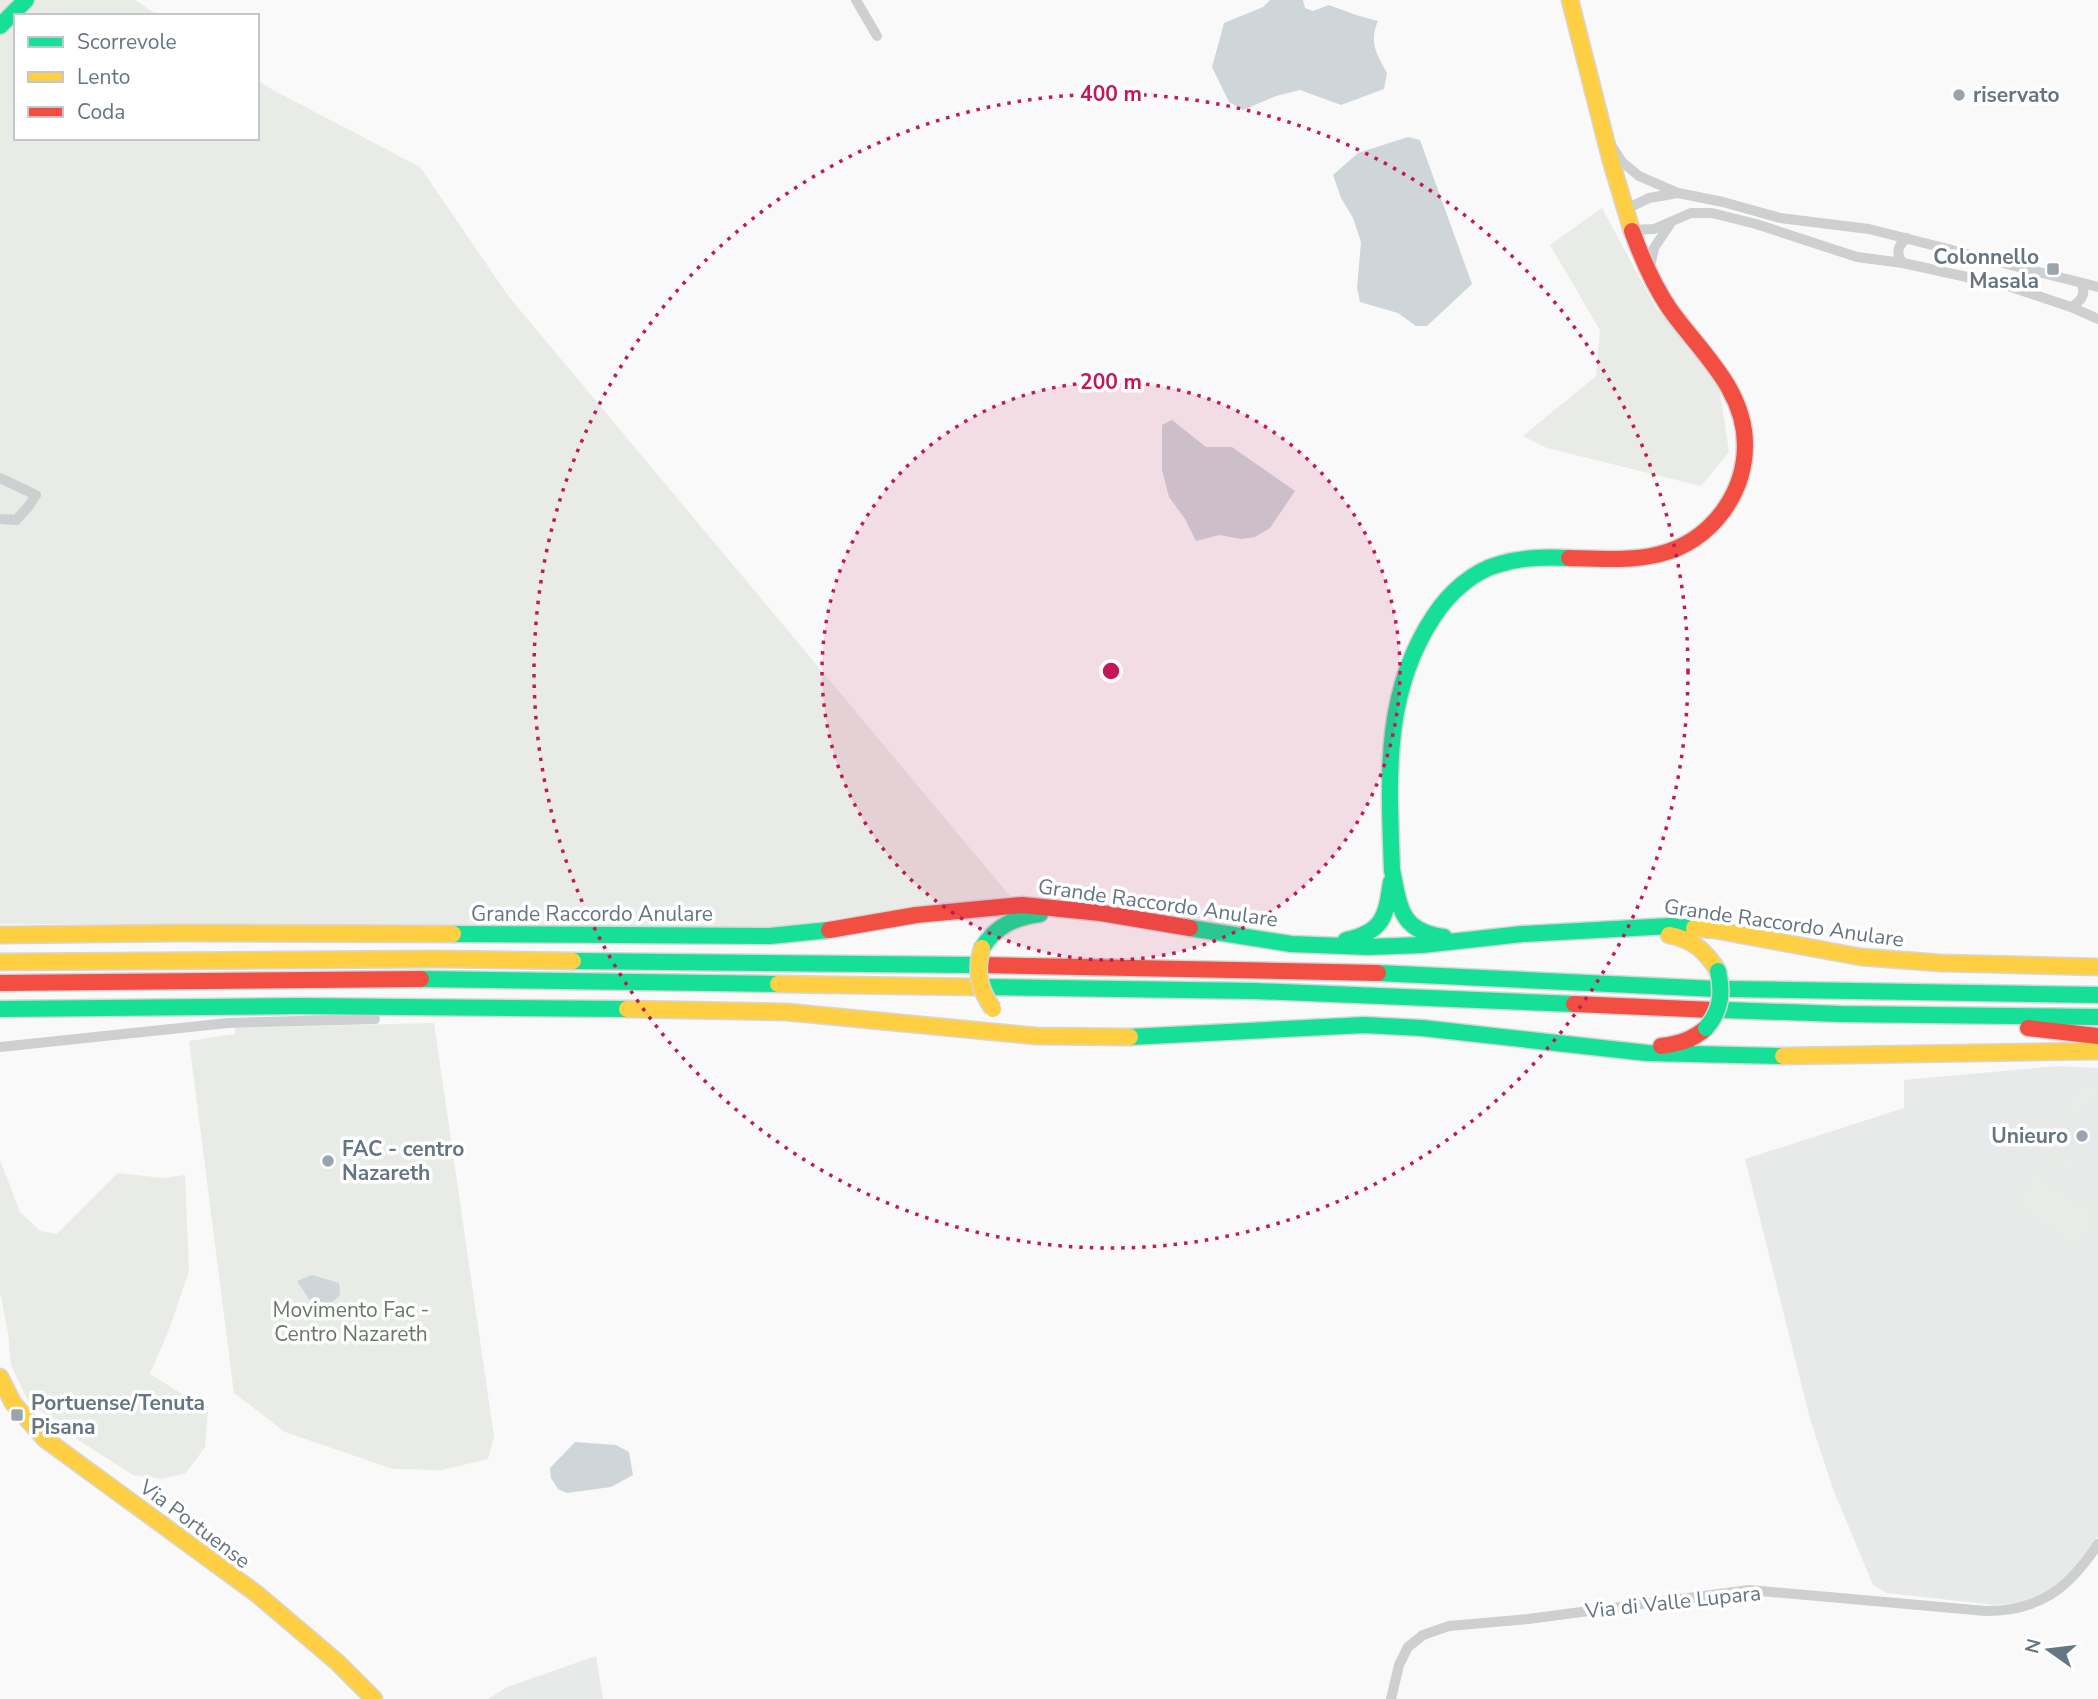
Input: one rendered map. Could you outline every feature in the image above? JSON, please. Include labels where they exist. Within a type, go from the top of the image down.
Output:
[{"type":"main road","points":[[0,26],[26,0]]},
{"type":"main road","points":[[1291,944],[1364,937],[1374,932],[1381,924],[1392,870],[1390,799],[1393,725],[1397,698],[1416,643],[1444,601],[1479,573],[1515,560],[1634,560],[1668,552],[1712,524],[1726,508],[1741,476],[1746,447],[1744,423],[1737,401],[1720,372],[1673,313],[1649,275],[1624,209],[1570,0]]},
{"type":"main road","points":[[1392,870],[1404,916],[1412,927],[1421,933],[1446,937],[1521,934]]},
{"type":"main road","name":"Grande Raccordo Anulare","points":[[0,935],[193,933],[769,936],[837,929],[916,915],[1028,905],[1101,913],[1291,944],[1369,947],[1422,945],[1521,934],[1670,926],[1715,930],[1861,957],[1952,963],[2098,967]]},
{"type":"main road","points":[[1101,913],[1049,913],[1021,917],[995,931],[982,948],[978,962],[981,989],[993,1009],[1009,1020],[1023,1026],[1101,1036]]},
{"type":"main road","points":[[1291,944],[1338,951],[1395,952],[1619,934],[1670,935],[1695,943],[1704,949],[1718,971],[1721,984],[1721,999],[1716,1015],[1706,1028],[1697,1037],[1684,1042],[1617,1049]]},
{"type":"main road","points":[[0,962],[437,959],[977,965],[1336,971],[1723,989],[2098,995]]},
{"type":"main road","points":[[0,983],[436,979],[1269,991],[1719,1010],[2098,1017]]},
{"type":"main road","points":[[2024,994],[2070,985],[2098,985]]},
{"type":"main road","points":[[0,1009],[297,1006],[774,1012],[1036,1036],[1144,1037],[1364,1025],[1422,1028],[1689,1055],[2098,1051]]},
{"type":"main road","points":[[1904,1015],[2098,1035]]},
{"type":"main road","name":"Via Portuense","points":[[0,1377],[12,1401],[45,1439],[286,1619],[374,1699]]},
{"type":"street","points":[[856,0],[877,36]]},
{"type":"street","points":[[1606,136],[1622,162],[1639,176],[1678,193],[1780,218],[1869,229],[2098,287]]},
{"type":"street","points":[[1624,209],[1649,198],[1678,193]]},
{"type":"street","points":[[1632,230],[1654,229],[1691,213],[1712,213],[1756,224],[1857,257],[1903,263],[2008,286],[2098,319]]},
{"type":"street","points":[[1649,275],[1654,248],[1671,221]]},
{"type":"street","points":[[1903,263],[1898,251],[1907,238]]},
{"type":"street","points":[[2071,307],[2084,295],[2082,284]]},
{"type":"street","points":[[0,478],[36,495],[16,520],[0,519]]},
{"type":"street","points":[[0,1047],[228,1023],[375,1019]]},
{"type":"street","name":"Via di Valle Lupara","points":[[1391,1699],[1399,1665],[1408,1647],[1423,1635],[1442,1628],[1749,1590],[1986,1611],[2014,1610],[2039,1602],[2069,1582],[2098,1544]]},
{"type":"shaded area","points":[[1270,0],[1303,0],[1305,8],[1313,11],[1329,5],[1378,21],[1374,41],[1387,73],[1384,89],[1341,105],[1300,90],[1276,96],[1243,110],[1229,102],[1212,67],[1224,23],[1263,7]]},
{"type":"shaded area","points":[[1408,137],[1420,140],[1472,284],[1427,326],[1416,326],[1398,313],[1360,302],[1357,288],[1361,242],[1333,175],[1358,153]]},
{"type":"shaded area","points":[[1172,420],[1206,447],[1232,447],[1295,491],[1270,528],[1255,537],[1241,539],[1219,535],[1196,541],[1185,519],[1169,497],[1162,470],[1162,425]]},
{"type":"shaded area","points":[[2058,1066],[2098,1068],[2098,1536],[2068,1575],[2033,1601],[1995,1605],[1887,1593],[1873,1585],[1833,1489],[1810,1419],[1745,1159],[1904,1108],[1904,1080]]},
{"type":"shaded area","points":[[312,1275],[339,1283],[340,1295],[330,1304],[309,1299],[297,1281]]},
{"type":"shaded area","points":[[575,1442],[616,1445],[629,1452],[633,1475],[611,1487],[567,1493],[558,1489],[551,1478],[550,1468]]},
{"type":"shaded area","points":[[596,1656],[603,1699],[488,1699],[507,1687]]},
{"type":"green space","points":[[0,0],[135,0],[156,14],[14,14],[14,140],[259,140],[259,81],[420,167],[509,297],[1010,896],[766,928],[0,924]]},
{"type":"green space","points":[[1602,208],[1656,308],[1718,379],[1729,452],[1701,486],[1547,448],[1523,436],[1596,376],[1600,330],[1550,245]]},
{"type":"green space","name":"Movimento Fac - Centro Nazareth","points":[[434,1023],[494,1437],[488,1459],[442,1470],[393,1469],[285,1432],[234,1393],[189,1041],[235,1034],[235,1028]]},
{"type":"green space","points":[[2069,1082],[2072,1083],[2032,1144],[2029,1144],[2029,1139]]},
{"type":"green space","points":[[2081,1087],[2089,1087],[2098,1092],[2098,1100],[2091,1096],[2077,1118],[2065,1110]]},
{"type":"green space","points":[[2044,1142],[2084,1171],[2079,1177],[2047,1155]]},
{"type":"green space","points":[[2032,1159],[2073,1185],[2073,1189],[2031,1163]]},
{"type":"green space","points":[[0,1160],[20,1212],[40,1231],[57,1234],[118,1173],[162,1178],[185,1175],[189,1271],[150,1374],[208,1410],[205,1447],[186,1473],[162,1479],[133,1475],[80,1441],[28,1401],[11,1365],[0,1292]]},
{"type":"green space","points":[[2036,1174],[2097,1215],[2076,1246],[2015,1205]]},
{"type":"traffic: fast","points":[[0,26],[26,0]]},
{"type":"traffic: fast","points":[[1392,870],[1390,771],[1397,707],[1417,646],[1434,616],[1462,584],[1490,567],[1517,560],[1569,558]]},
{"type":"traffic: fast","points":[[1392,870],[1404,916],[1418,929],[1444,937]]},
{"type":"traffic: fast","points":[[1346,940],[1368,932],[1380,921],[1387,905],[1391,882]]},
{"type":"traffic: fast","points":[[982,948],[1000,928],[1022,917],[1040,914]]},
{"type":"traffic: fast","points":[[1190,928],[1291,944],[1369,947],[1422,945],[1522,934],[1670,926],[1694,928]]},
{"type":"traffic: fast","points":[[453,934],[770,936],[829,930]]},
{"type":"traffic: fast","points":[[573,961],[971,965]]},
{"type":"traffic: fast","points":[[1706,1028],[1720,1001],[1718,971]]},
{"type":"traffic: fast","points":[[1378,973],[1717,989]]},
{"type":"traffic: fast","points":[[421,979],[778,984]]},
{"type":"traffic: fast","points":[[987,987],[1255,991],[1574,1004]]},
{"type":"traffic: fast","points":[[1729,989],[2098,995]]},
{"type":"traffic: fast","points":[[0,1009],[297,1006],[627,1009]]},
{"type":"traffic: fast","points":[[1725,1010],[2098,1017]]},
{"type":"traffic: fast","points":[[1130,1037],[1364,1025],[1422,1028],[1647,1053],[1783,1056]]},
{"type":"traffic: slow","points":[[1570,0],[1611,161],[1632,231]]},
{"type":"traffic: slow","points":[[1694,928],[1861,957],[1941,963],[2098,967]]},
{"type":"traffic: slow","points":[[0,935],[453,934]]},
{"type":"traffic: slow","points":[[1669,935],[1698,947],[1718,971]]},
{"type":"traffic: slow","points":[[982,948],[980,980],[993,1009]]},
{"type":"traffic: slow","points":[[0,962],[437,959],[573,961]]},
{"type":"traffic: slow","points":[[778,984],[974,987]]},
{"type":"traffic: slow","points":[[627,1009],[787,1012],[1036,1036],[1130,1037]]},
{"type":"traffic: slow","points":[[1783,1056],[2098,1051]]},
{"type":"traffic: slow","points":[[0,1377],[13,1403],[45,1439],[257,1594],[337,1662],[374,1699]]},
{"type":"traffic: jam","points":[[1569,558],[1634,558],[1673,550],[1691,541],[1708,528],[1724,510],[1737,487],[1744,462],[1743,425],[1729,388],[1663,299],[1632,231]]},
{"type":"traffic: jam","points":[[829,930],[916,915],[1022,905],[1101,913],[1190,928]]},
{"type":"traffic: jam","points":[[983,965],[1378,973]]},
{"type":"traffic: jam","points":[[0,983],[421,979]]},
{"type":"traffic: jam","points":[[1574,1004],[1713,1010]]},
{"type":"traffic: jam","points":[[1661,1046],[1685,1041],[1706,1028]]},
{"type":"traffic: jam","points":[[2028,1028],[2098,1036]]},
{"type":"place","name":"riservato","points":[[1959,95]]},
{"type":"place","name":"Colonnello Masala","points":[[2053,269]]},
{"type":"place","name":"Unieuro","points":[[2082,1136]]},
{"type":"place","name":"FAC - centro Nazareth","points":[[328,1161]]},
{"type":"place","name":"Portuense/Tenuta Pisana","points":[[17,1415]]}]
